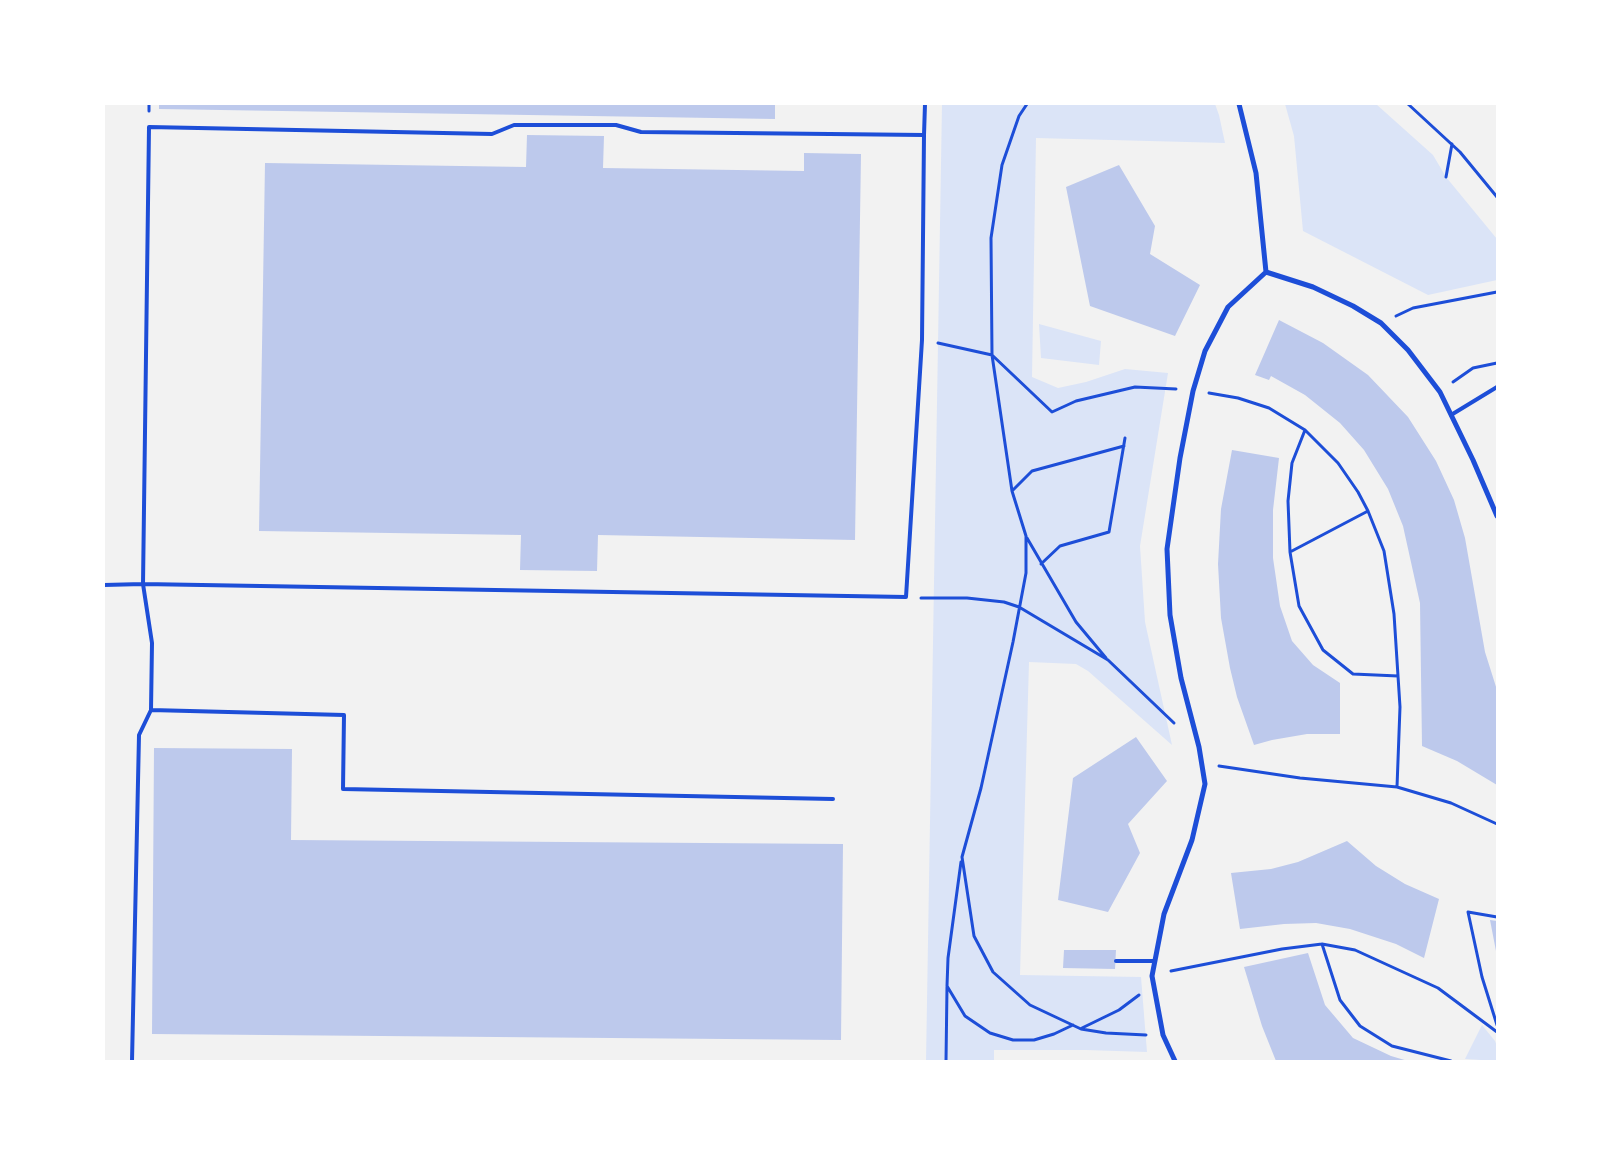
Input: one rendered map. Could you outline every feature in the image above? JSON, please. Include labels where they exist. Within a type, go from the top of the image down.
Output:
[{"type":"street","points":[[1239,104],[1256,173],[1266,272]]},
{"type":"street","points":[[1266,272],[1313,287],[1353,306],[1381,323],[1408,350],[1440,392],[1474,460],[1497,516]]},
{"type":"street","points":[[1175,1061],[1163,1035],[1152,976],[1164,914],[1192,840],[1205,784],[1199,747],[1182,678],[1170,615],[1167,549],[1180,458],[1193,390],[1205,351],[1228,308],[1266,272]]},
{"type":"lane","points":[[104,585],[143,584],[906,597],[922,340],[925,104]]},
{"type":"lane","points":[[132,1061],[139,735],[151,710],[152,643],[143,584],[149,127],[492,134],[514,125],[616,125],[641,132],[924,135]]},
{"type":"lane","points":[[1451,415],[1497,387]]},
{"type":"lane","points":[[151,710],[344,716],[343,789],[834,800]]},
{"type":"lane","points":[[1116,961],[1155,961]]},
{"type":"path","points":[[1027,104],[1019,116],[1002,165],[991,238],[992,355],[1012,491],[1026,536],[1076,622],[1108,660],[1199,747]]},
{"type":"path","points":[[1408,104],[1452,144],[1497,197]]},
{"type":"path","points":[[1446,177],[1452,144]]},
{"type":"path","points":[[1381,323],[1413,308],[1497,292]]},
{"type":"path","points":[[922,340],[992,355],[1052,412],[1076,401],[1136,387],[1193,390],[1238,398],[1269,408],[1305,430],[1338,463],[1358,492],[1368,510],[1384,551],[1394,614],[1400,707],[1396,787]]},
{"type":"path","points":[[1440,392],[1473,368],[1497,363]]},
{"type":"path","points":[[1305,430],[1292,463],[1288,501],[1290,552],[1299,606],[1324,650],[1353,674],[1398,676]]},
{"type":"path","points":[[1041,564],[1060,546],[1109,532],[1125,438]]},
{"type":"path","points":[[1012,491],[1032,471],[1124,446]]},
{"type":"path","points":[[1290,552],[1368,510]]},
{"type":"path","points":[[946,1061],[948,958],[962,857],[981,788],[1020,607],[1026,573],[1026,536]]},
{"type":"path","points":[[906,597],[967,598],[1004,602],[1020,607],[1108,660]]},
{"type":"path","points":[[1201,763],[1300,778],[1396,787],[1451,803],[1497,824]]},
{"type":"path","points":[[962,857],[974,936],[993,972],[1030,1005],[1082,1029],[1106,1034],[1163,1035]]},
{"type":"path","points":[[1497,917],[1468,912],[1482,977],[1497,1025]]},
{"type":"path","points":[[1322,944],[1340,1000],[1360,1026],[1392,1046],[1451,1061]]},
{"type":"path","points":[[1152,976],[1282,949],[1322,944],[1355,950],[1438,988],[1497,1032]]},
{"type":"path","points":[[1082,1029],[1119,1010],[1154,985]]},
{"type":"path","points":[[947,986],[965,1016],[990,1033],[1013,1040],[1034,1040],[1054,1034],[1073,1025]]},
{"type":"shaded area","points":[[942,104],[1215,104],[1219,115],[1225,143],[1036,138],[1032,377],[1058,388],[1086,382],[1125,369],[1168,373],[1140,546],[1145,622],[1172,745],[1088,671],[1076,664],[1029,662],[1020,975],[1141,977],[1147,1052],[994,1050],[994,1061],[926,1061]]},
{"type":"shaded area","points":[[1285,104],[1376,104],[1433,155],[1446,177],[1497,239],[1497,280],[1428,295],[1303,231],[1294,136]]},
{"type":"shaded area","points":[[1039,324],[1101,341],[1099,365],[1041,358]]},
{"type":"shaded area","points":[[1482,1025],[1495,1041],[1497,1061],[1465,1059]]},
{"type":"building","points":[[159,104],[775,104],[775,119],[159,109]]},
{"type":"building","points":[[527,135],[604,136],[603,168],[804,171],[804,153],[861,154],[855,540],[598,535],[597,571],[520,570],[521,535],[259,531],[265,163],[526,167]]},
{"type":"building","points":[[1119,165],[1155,226],[1150,254],[1200,285],[1175,336],[1090,306],[1066,187]]},
{"type":"building","points":[[1279,320],[1323,343],[1368,375],[1408,417],[1436,461],[1454,500],[1465,538],[1485,652],[1497,690],[1497,785],[1457,761],[1422,746],[1420,603],[1403,526],[1388,489],[1364,450],[1340,423],[1305,395],[1271,376],[1269,380],[1255,375]]},
{"type":"building","points":[[1232,450],[1279,458],[1273,510],[1273,558],[1280,606],[1292,641],[1313,665],[1340,683],[1340,734],[1307,734],[1254,745],[1237,697],[1221,618],[1218,564],[1221,509]]},
{"type":"building","points":[[1136,737],[1167,781],[1128,824],[1140,853],[1108,912],[1058,900],[1073,778]]},
{"type":"building","points":[[154,748],[292,749],[291,840],[843,844],[841,1040],[152,1034]]},
{"type":"building","points":[[1347,841],[1376,866],[1405,884],[1439,899],[1424,958],[1396,944],[1350,929],[1316,923],[1284,924],[1240,929],[1231,873],[1271,869],[1298,862]]},
{"type":"building","points":[[1490,920],[1497,921],[1497,951],[1496,951]]},
{"type":"building","points":[[1064,950],[1116,950],[1115,969],[1063,968]]},
{"type":"building","points":[[1308,953],[1325,1005],[1353,1038],[1391,1056],[1408,1061],[1276,1061],[1262,1026],[1244,967]]}]
